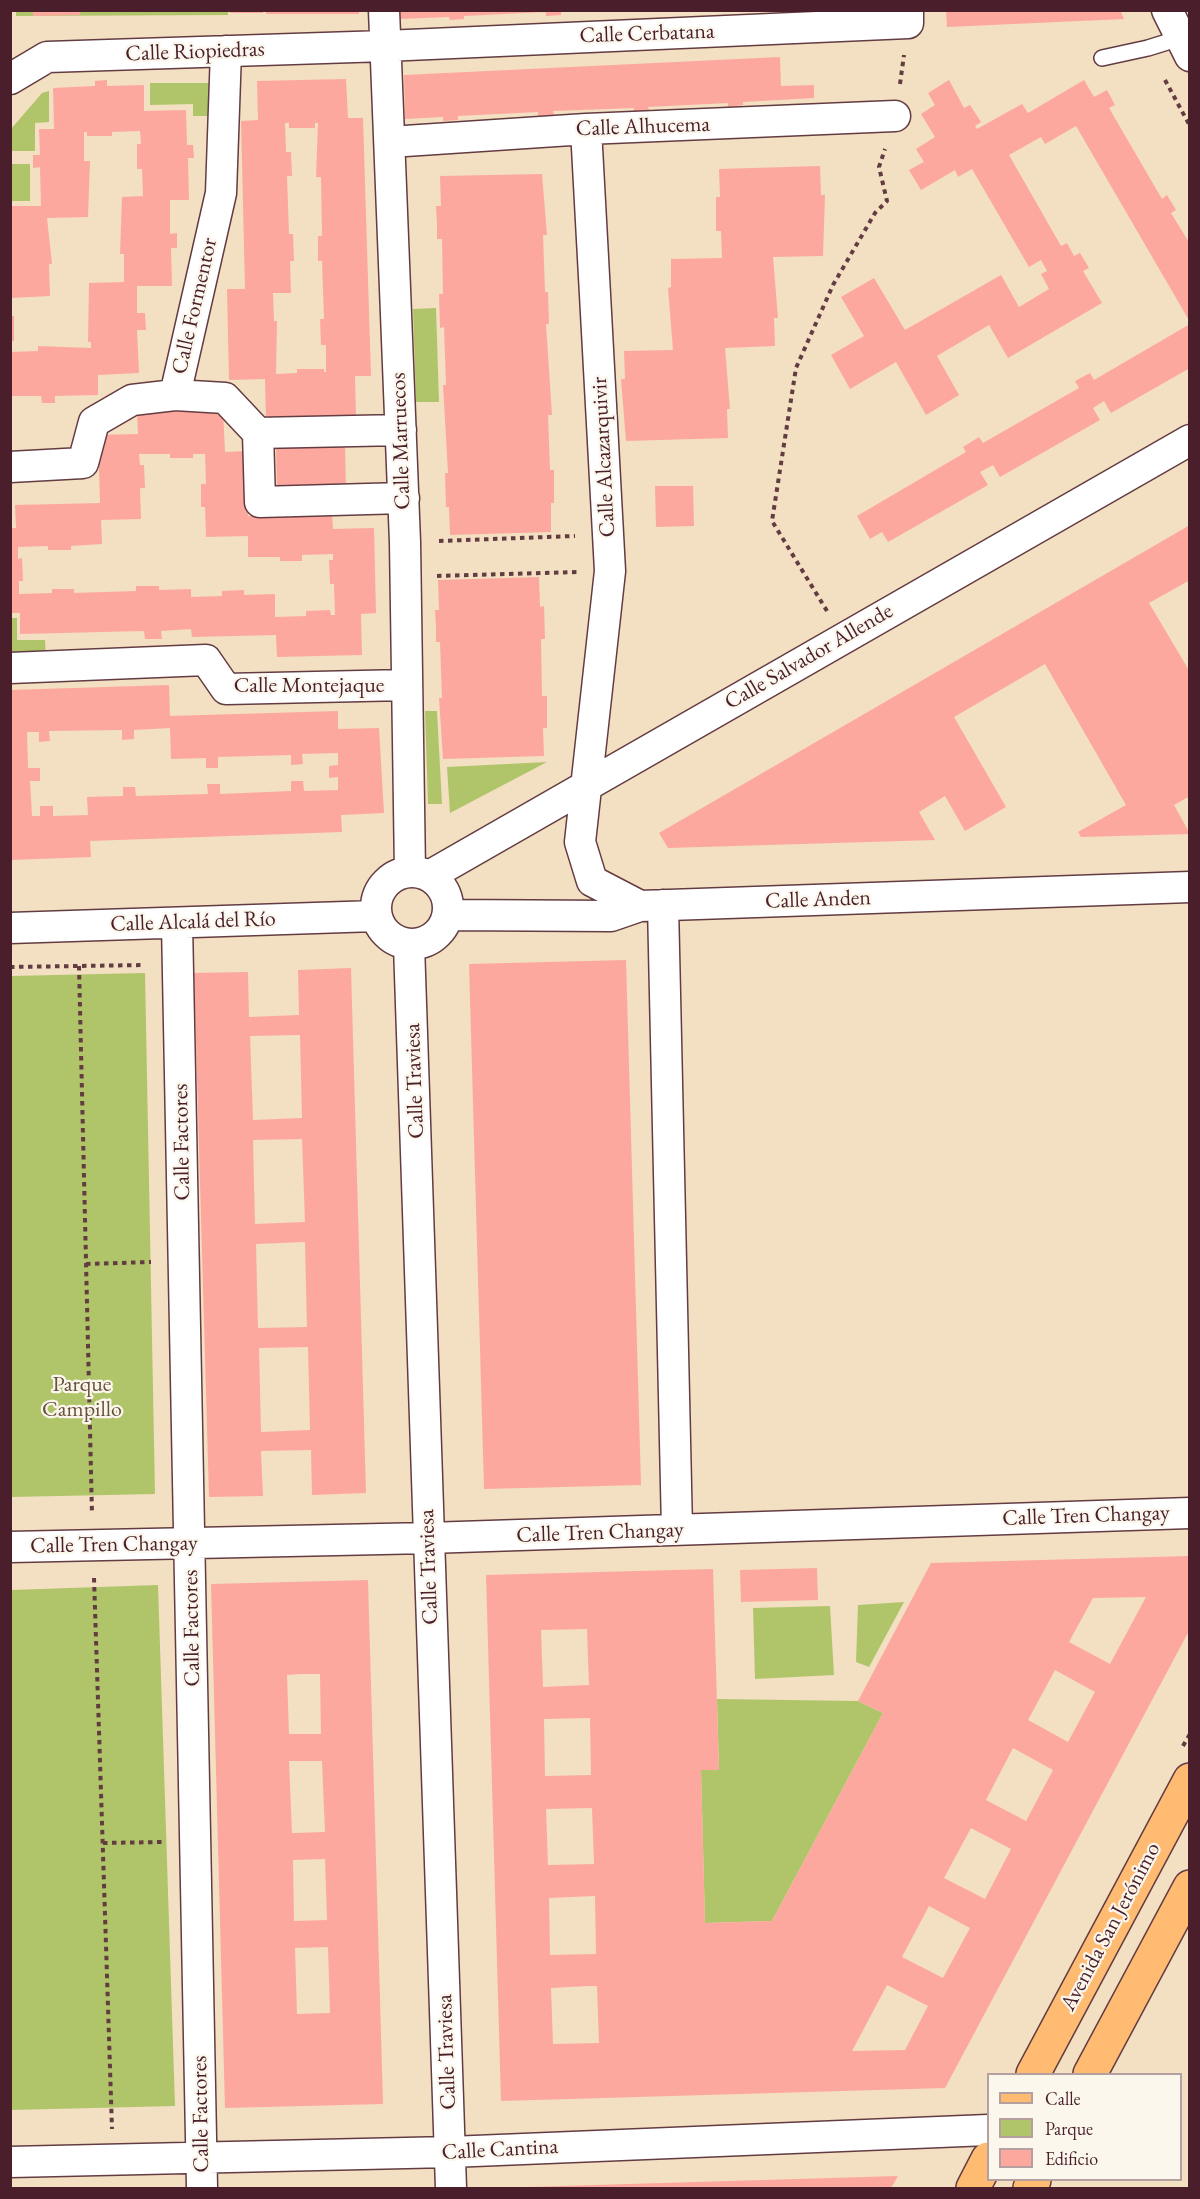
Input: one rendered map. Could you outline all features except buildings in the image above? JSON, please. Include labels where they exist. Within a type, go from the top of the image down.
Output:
[{"type":"main road","name":"Avenida San Jerónimo","points":[[1034,2073],[1190,1780]]},
{"type":"main road","points":[[1091,2073],[1190,1887]]},
{"type":"main road","points":[[973,2188],[987,2161]]},
{"type":"street","name":"Calle Marruecos","points":[[384,10],[394,45],[390,141],[404,498],[406,685],[419,874]]},
{"type":"street","points":[[1167,10],[1185,47]]},
{"type":"street","name":"Calle Cerbatana","points":[[394,45],[908,17]]},
{"type":"street","name":"Calle Riopiedras","points":[[10,79],[47,57],[394,45]]},
{"type":"street","name":"Calle Formentor","points":[[10,467],[83,464],[94,422],[132,400],[175,395],[221,193],[226,51]]},
{"type":"street","name":"Calle Alhucema","points":[[390,141],[586,129],[895,117]]},
{"type":"street","name":"Calle Alcazarquivir","points":[[586,129],[610,571],[579,842],[592,881]]},
{"type":"street","points":[[175,395],[225,398],[258,433],[260,502],[404,498]]},
{"type":"street","points":[[258,433],[401,430]]},
{"type":"street","name":"Calle Salvador Allende","points":[[419,874],[586,784],[1190,440]]},
{"type":"street","name":"Calle Montejaque","points":[[10,668],[206,660],[226,689],[406,685]]},
{"type":"street","points":[[397,874],[419,874],[441,886],[448,900],[448,915],[445,925],[430,940],[409,945],[395,940],[383,930],[376,916],[376,904],[387,881],[397,874]]},
{"type":"street","points":[[562,915],[579,904],[592,881],[651,906],[678,1530]]},
{"type":"street","name":"Calle Anden","points":[[448,915],[611,916],[651,906],[1190,887]]},
{"type":"street","name":"Calle Alcalá del Río","points":[[10,928],[376,916]]},
{"type":"street","name":"Calle Factores","points":[[177,923],[202,2188]]},
{"type":"street","name":"Calle Traviesa","points":[[409,945],[451,2188]]},
{"type":"street","name":"Calle Tren Changay","points":[[10,1547],[428,1538],[1190,1513]]},
{"type":"street","name":"Calle Cantina","points":[[10,2162],[450,2152],[987,2130]]},
{"type":"lane","points":[[1102,58],[1148,48],[1185,47]]},
{"type":"path","points":[[843,638],[772,520],[796,368],[833,285],[875,213],[887,201],[879,167],[895,117],[908,17]]},
{"type":"path","points":[[1162,75],[1190,126]]},
{"type":"path","points":[[405,542],[608,534]]},
{"type":"path","points":[[405,577],[610,571]]},
{"type":"path","points":[[10,967],[178,964]]},
{"type":"path","points":[[86,1264],[184,1260]]},
{"type":"path","points":[[103,1843],[195,1841]]},
{"type":"green space","points":[[228,10],[228,15],[16,16],[16,11]]},
{"type":"green space","points":[[150,83],[218,83],[216,116],[193,116],[193,104],[150,105]]},
{"type":"green space","points":[[49,91],[49,122],[35,123],[35,151],[11,151],[11,129],[42,93]]},
{"type":"green space","points":[[11,164],[30,164],[30,201],[11,201]]},
{"type":"green space","points":[[436,308],[439,402],[416,402],[413,309]]},
{"type":"green space","points":[[10,618],[17,618],[17,640],[45,640],[46,660],[11,661]]},
{"type":"green space","points":[[425,711],[437,711],[442,804],[428,804]]},
{"type":"green space","points":[[547,762],[450,813],[447,767]]},
{"type":"green space","name":"Parque Campillo","points":[[145,973],[155,1494],[11,1497],[11,976]]},
{"type":"green space","points":[[158,1585],[175,2106],[11,2110],[11,1590]]},
{"type":"green space","points":[[904,1602],[869,1667],[856,1662],[858,1605]]},
{"type":"green space","points":[[830,1606],[834,1675],[755,1679],[753,1608]]},
{"type":"green space","points":[[717,1699],[858,1701],[883,1713],[772,1921],[705,1923],[701,1770],[719,1770]]}]
